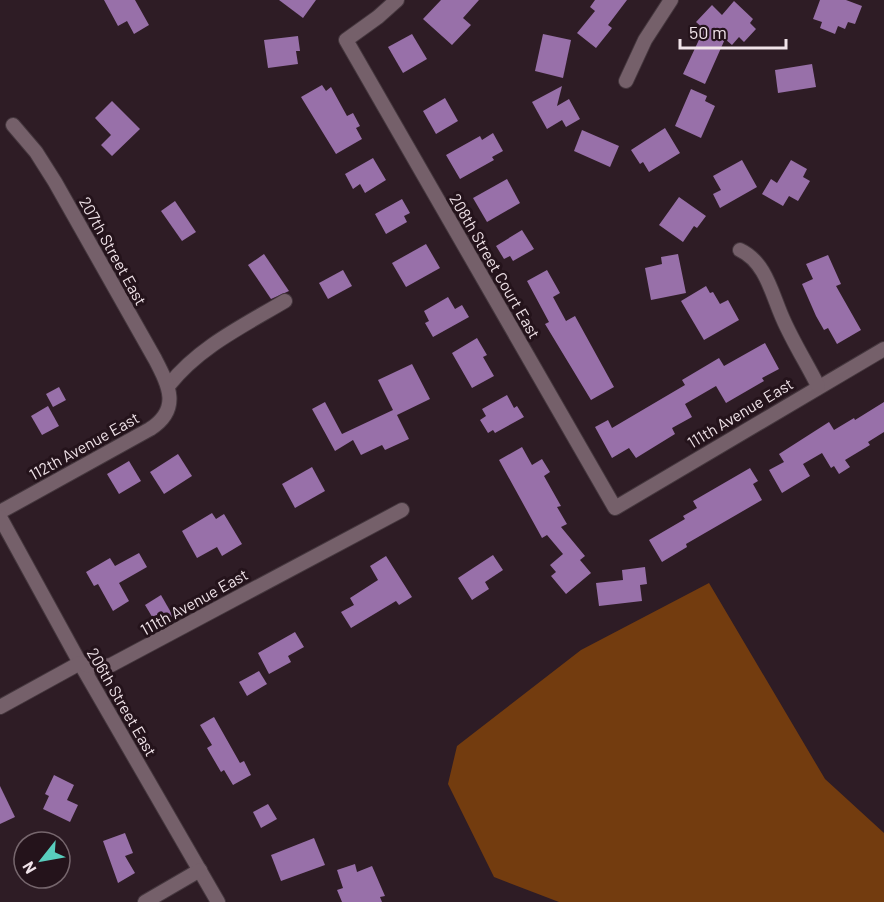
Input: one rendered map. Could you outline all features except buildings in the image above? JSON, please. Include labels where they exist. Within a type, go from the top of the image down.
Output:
[{"type":"street","name":"208th Street Court East","points":[[397,0],[346,40],[615,508]]},
{"type":"street","points":[[626,81],[645,40],[671,0]]},
{"type":"street","name":"207th Street East","points":[[13,125],[36,152],[55,182],[169,392]]},
{"type":"street","points":[[740,250],[751,255],[760,268],[783,320],[818,386]]},
{"type":"street","name":"112th Avenue East","points":[[0,512],[160,423],[169,411],[169,392],[181,369],[195,357],[285,301]]},
{"type":"street","name":"111th Avenue East","points":[[615,508],[884,349]]},
{"type":"street","name":"111th Avenue East","points":[[80,663],[88,667],[99,668],[111,665],[402,510]]},
{"type":"street","name":"206th Street East","points":[[0,517],[80,663],[218,902]]},
{"type":"street","points":[[0,707],[80,663]]},
{"type":"street","points":[[145,902],[200,870]]},
{"type":"shaded area","points":[[709,583],[825,779],[884,833],[884,902],[559,902],[494,877],[448,784],[457,746],[581,650]]}]
